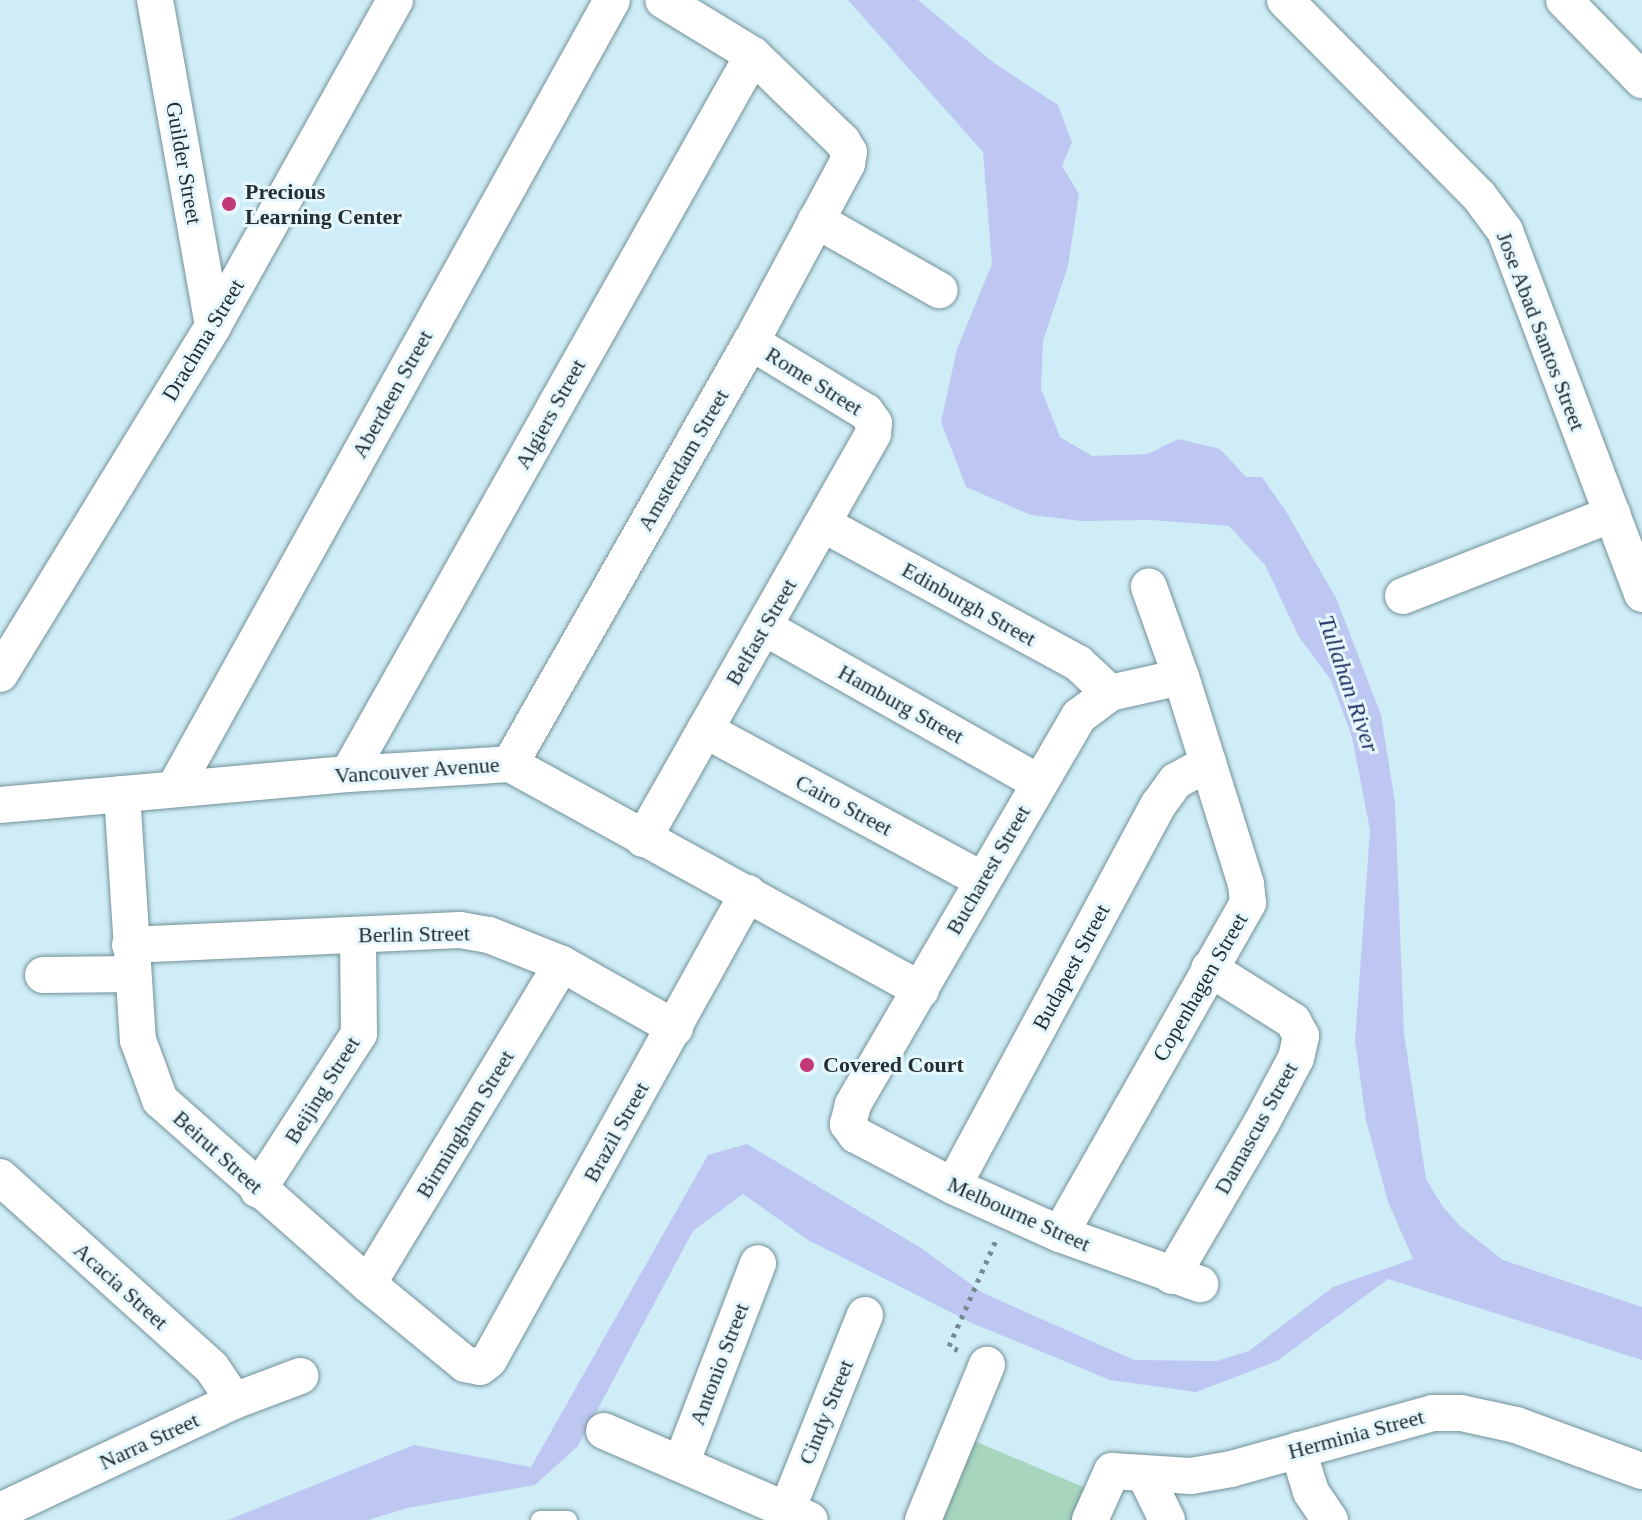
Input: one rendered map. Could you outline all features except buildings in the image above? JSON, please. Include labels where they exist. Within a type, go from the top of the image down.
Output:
[{"type":"street","name":"Guilder Street","points":[[155,0],[213,326]]},
{"type":"street","name":"Drachma Street","points":[[0,674],[213,326],[395,0]]},
{"type":"street","name":"Aberdeen Street","points":[[174,789],[612,0]]},
{"type":"street","points":[[663,0],[753,55]]},
{"type":"street","name":"Jose Abad Santos Street","points":[[1285,0],[1479,196],[1505,231],[1642,594]]},
{"type":"street","points":[[1564,0],[1642,80]]},
{"type":"street","name":"Amsterdam Street","points":[[510,764],[751,342],[847,164],[849,152],[842,141],[753,55]]},
{"type":"street","name":"Algiers Street","points":[[348,774],[753,55]]},
{"type":"street","points":[[816,220],[939,290]]},
{"type":"street","name":"Rome Street","points":[[751,342],[866,412],[874,423]]},
{"type":"street","name":"Belfast Street","points":[[643,839],[873,434],[874,423]]},
{"type":"street","points":[[1403,596],[1612,514]]},
{"type":"street","name":"Edinburgh Street","points":[[823,524],[1078,663],[1110,693]]},
{"type":"street","name":"Copenhagen Street","points":[[1060,1234],[1248,903],[1246,884],[1181,677],[1149,587]]},
{"type":"street","name":"Hamburg Street","points":[[764,627],[1038,782]]},
{"type":"street","name":"Bucharest Street","points":[[848,1124],[853,1105],[1079,716],[1110,693],[1181,677]]},
{"type":"street","name":"Cairo Street","points":[[705,730],[982,880]]},
{"type":"street","name":"Budapest Street","points":[[953,1186],[1159,804],[1176,781],[1208,763]]},
{"type":"street","name":"Vancouver Avenue","points":[[0,805],[348,774],[510,764],[921,990]]},
{"type":"street","name":"Beirut Street","points":[[122,794],[138,1040],[160,1100],[258,1190],[368,1284],[465,1364],[480,1367]]},
{"type":"street","name":"Brazil Street","points":[[480,1367],[489,1360],[748,893]]},
{"type":"street","name":"Berlin Street","points":[[43,975],[132,960],[358,935],[460,930],[489,935],[562,964],[675,1028]]},
{"type":"street","name":"Beijing Street","points":[[258,1190],[359,1034],[358,935]]},
{"type":"street","name":"Birmingham Street","points":[[368,1284],[562,964]]},
{"type":"street","name":"Damascus Street","points":[[1186,1280],[1296,1058],[1301,1036],[1293,1021],[1209,968]]},
{"type":"street","name":"Melbourne Street","points":[[848,1124],[856,1135],[953,1186],[1060,1234],[1186,1280]]},
{"type":"street","name":"Acacia Street","points":[[0,1177],[212,1368],[234,1401]]},
{"type":"street","name":"Antonio Street","points":[[681,1464],[758,1263]]},
{"type":"street","name":"Cindy Street","points":[[798,1515],[865,1315]]},
{"type":"street","points":[[923,1520],[987,1365]]},
{"type":"street","name":"Narra Street","points":[[0,1511],[234,1401],[300,1376]]},
{"type":"street","name":"Herminia Street","points":[[1128,1473],[1191,1476],[1298,1450],[1410,1417],[1461,1413],[1516,1425],[1642,1471]]},
{"type":"street","points":[[604,1431],[798,1515]]},
{"type":"street","points":[[1298,1450],[1311,1492],[1330,1520]]},
{"type":"street","points":[[1090,1520],[1128,1473],[1167,1520]]},
{"type":"lane","points":[[540,1520],[568,1520]]},
{"type":"path","points":[[960,1323],[1009,1210]]},
{"type":"green space","points":[[965,1437],[1088,1489],[1075,1520],[930,1520]]},
{"type":"water","name":"Tullahan River","points":[[848,0],[918,0],[994,63],[1058,105],[1072,142],[1062,166],[1079,194],[1068,266],[1043,341],[1041,389],[1060,437],[1092,456],[1148,454],[1178,439],[1220,449],[1246,477],[1262,477],[1287,513],[1336,598],[1381,715],[1395,802],[1404,1034],[1426,1179],[1443,1207],[1461,1227],[1503,1260],[1642,1307],[1642,1360],[1388,1279],[1277,1361],[1196,1392],[1110,1380],[974,1324],[808,1240],[743,1194],[693,1231],[578,1446],[535,1485],[407,1508],[368,1520],[228,1520],[414,1445],[531,1467],[708,1155],[747,1144],[921,1248],[983,1293],[1134,1360],[1217,1361],[1249,1351],[1333,1287],[1413,1259],[1388,1202],[1366,1120],[1355,1041],[1370,830],[1352,737],[1331,680],[1299,637],[1265,565],[1229,526],[1151,520],[1082,521],[1031,515],[966,487],[941,422],[957,349],[992,264],[983,152]]},
{"type":"place","name":"Precious Learning Center","points":[[229,204]]},
{"type":"place","name":"Covered Court","points":[[807,1065]]}]
